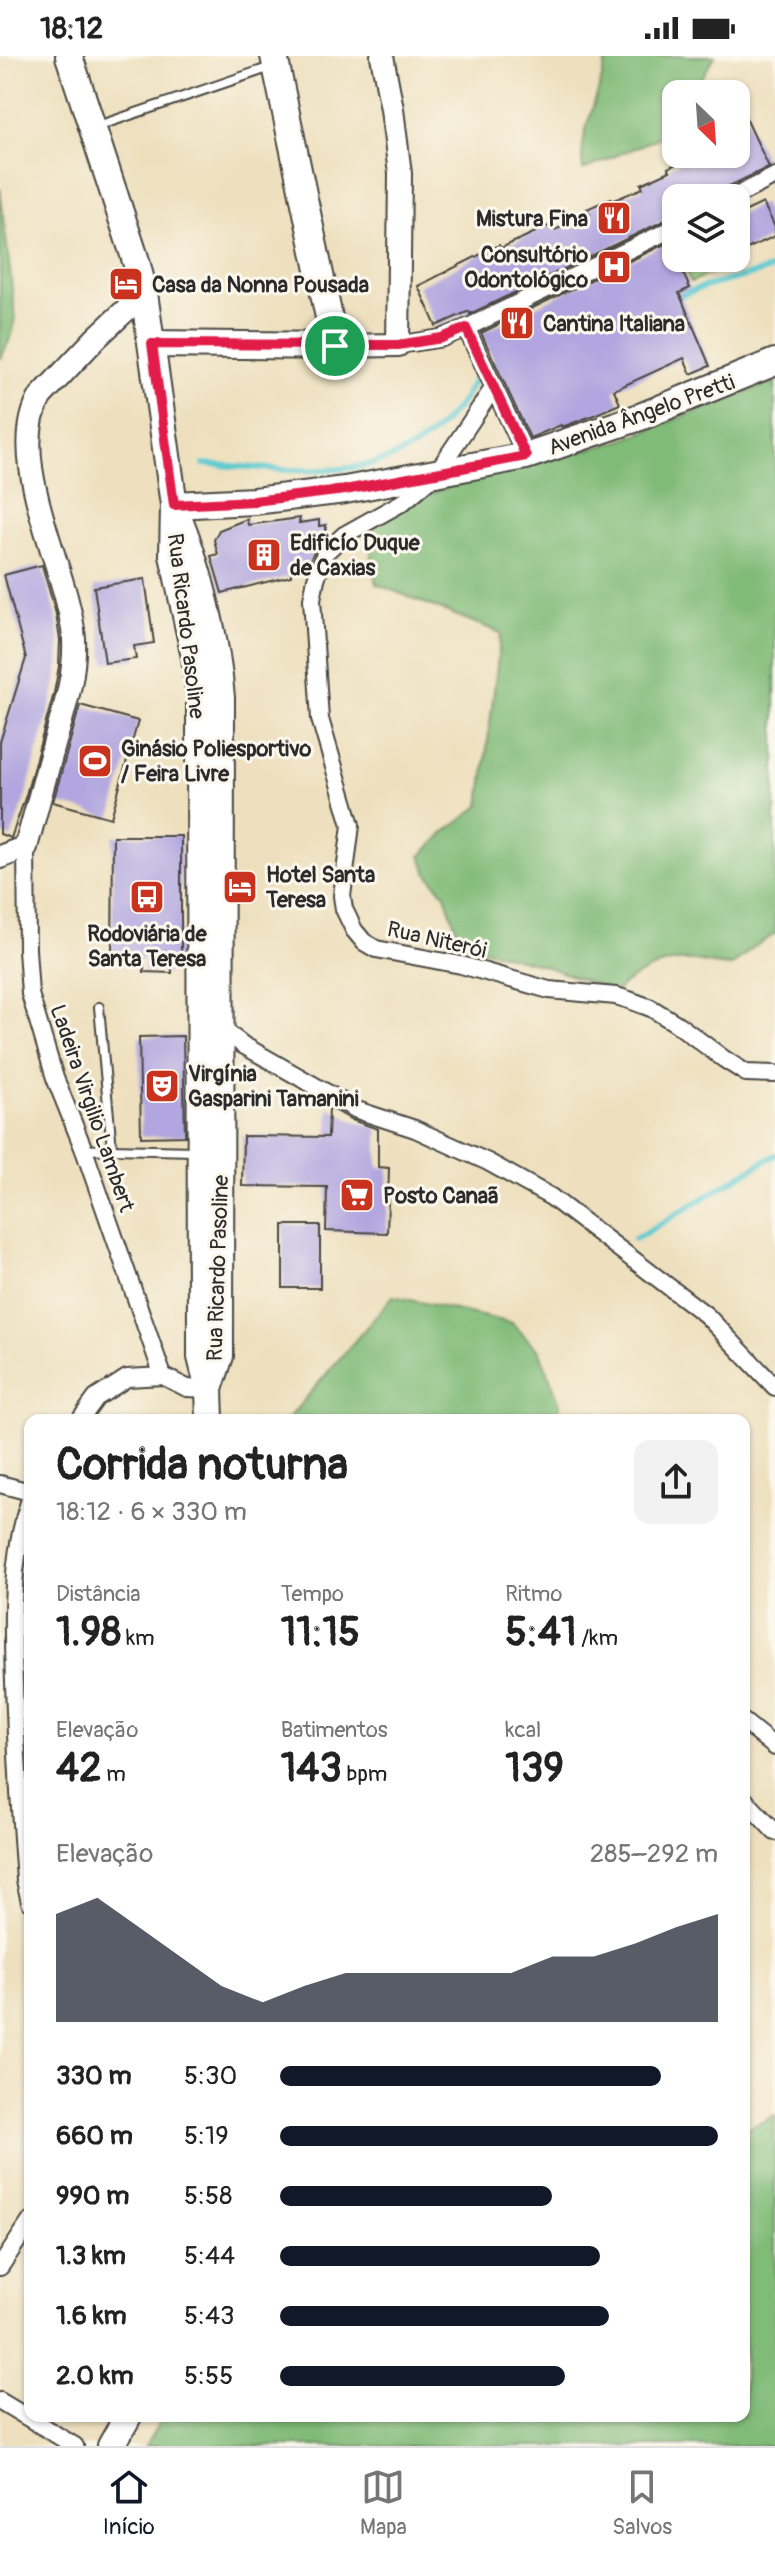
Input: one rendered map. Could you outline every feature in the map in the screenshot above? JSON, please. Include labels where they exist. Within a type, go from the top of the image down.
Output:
[{"type":"main road","points":[[69,56],[94,127],[144,293],[174,505]]},
{"type":"main road","points":[[152,344],[335,346],[275,61]]},
{"type":"main road","name":"Avenida Ângelo Pretti","points":[[174,505],[314,494],[435,475],[526,456],[640,417],[775,362]]},
{"type":"main road","name":"Rua Ricardo Pasoline","points":[[174,505],[192,550],[219,678],[220,1356],[209,1389]]},
{"type":"main road","name":"Rua Ricardo Pasoline","points":[[174,505],[173,555],[195,657],[200,698],[201,1357],[209,1389]]},
{"type":"main road","points":[[209,1389],[210,1414]]},
{"type":"main road","points":[[111,2446],[125,2422]]},
{"type":"street","points":[[382,56],[400,174],[398,345]]},
{"type":"street","points":[[750,189],[775,176]]},
{"type":"street","points":[[335,346],[398,345],[442,338],[662,234]]},
{"type":"street","points":[[0,857],[26,847],[74,664],[74,639],[66,594],[35,490],[29,428],[34,408],[41,396],[96,338],[144,293]]},
{"type":"street","points":[[466,328],[526,456]]},
{"type":"street","name":"Rua Niterói","points":[[488,373],[435,475],[403,502],[344,535],[325,553],[312,599],[320,719],[351,825],[342,896],[344,909],[354,930],[364,942],[376,949],[461,965],[549,990],[629,1000],[651,1008],[677,1024],[746,1073],[775,1074]]},
{"type":"street","name":"Ladeira Virgilio Lambert","points":[[26,847],[30,994],[55,1078],[84,1150],[163,1376]]},
{"type":"street","points":[[220,1027],[243,1045],[357,1110],[415,1129],[488,1162],[551,1197],[706,1315],[775,1387]]},
{"type":"street","points":[[84,1414],[96,1398],[127,1378],[163,1376],[187,1388],[209,1389]]},
{"type":"street","points":[[0,1484],[24,1490]]},
{"type":"street","points":[[24,1517],[14,1584],[24,1812]]},
{"type":"street","points":[[750,1727],[775,1747]]},
{"type":"street","points":[[750,1805],[775,1832]]},
{"type":"street","points":[[0,2267],[24,2231]]},
{"type":"street","points":[[0,2401],[24,2415]]},
{"type":"street","points":[[35,2422],[75,2446]]},
{"type":"lane","points":[[94,127],[275,61]]},
{"type":"lane","points":[[99,1007],[112,1149]]},
{"type":"lane","points":[[84,1150],[202,1151]]},
{"type":"green space","points":[[606,56],[715,56],[700,80],[662,80],[662,136],[583,170],[587,126]]},
{"type":"green space","points":[[0,188],[15,313],[13,332],[0,360]]},
{"type":"green space","points":[[686,272],[713,272],[691,282]]},
{"type":"green space","points":[[775,381],[775,934],[732,966],[673,962],[641,973],[616,992],[542,965],[479,948],[457,931],[445,895],[427,873],[421,856],[445,832],[480,806],[501,633],[376,584],[368,529],[428,495],[456,484],[620,441]]},
{"type":"green space","points":[[393,1296],[512,1323],[540,1352],[560,1404],[559,1414],[292,1414]]},
{"type":"green space","points":[[775,2116],[775,2446],[145,2446],[159,2422],[750,2422],[750,2127]]},
{"type":"building","points":[[750,127],[769,167],[734,184],[662,184],[662,222],[470,314],[469,311],[436,326],[418,286],[499,245],[501,248],[553,224],[555,230],[590,214],[587,209],[643,188],[641,184],[670,171],[668,168],[750,168]]},
{"type":"building","points":[[763,203],[775,227],[775,236],[750,248],[750,209]]},
{"type":"building","points":[[662,245],[662,272],[682,272],[690,288],[679,293],[710,366],[691,374],[684,358],[614,390],[620,404],[530,438],[481,333]]},
{"type":"building","name":"Edificío Duque de Caxias","points":[[300,518],[299,523],[319,520],[319,526],[326,525],[326,537],[315,549],[306,569],[291,571],[291,576],[222,593],[211,556],[218,554],[214,540],[219,530],[247,519],[248,525]]},
{"type":"building","points":[[42,565],[56,614],[60,640],[59,666],[26,795],[11,838],[0,834],[0,742],[26,658],[4,575]]},
{"type":"building","points":[[145,579],[154,643],[134,646],[136,659],[105,663],[94,587]]},
{"type":"building","name":"Ginásio Poliesportivo / Feira Livre","points":[[80,705],[138,721],[111,818],[53,802]]},
{"type":"building","name":"Rodoviária de Santa Teresa","points":[[113,836],[181,836],[181,959],[172,959],[172,973],[144,972],[144,959],[112,959]]},
{"type":"building","name":"Virgínia Gasparini Tamanini","points":[[183,1036],[185,1136],[141,1137],[139,1037]]},
{"type":"building","points":[[329,1107],[352,1120],[378,1129],[378,1167],[389,1168],[387,1233],[326,1231],[327,1187],[242,1186],[243,1136],[328,1137]]},
{"type":"building","points":[[283,1225],[320,1225],[320,1288],[283,1288]]},
{"type":"waterway","points":[[676,298],[775,267]]},
{"type":"waterway","points":[[204,464],[325,470],[384,460],[411,449],[435,431],[460,404],[479,373],[501,363]]},
{"type":"waterway","points":[[635,1239],[775,1155]]},
{"type":"place","name":"Mistura Fina","points":[[614,218]]},
{"type":"place","name":"Consultório Odontológico","points":[[614,267]]},
{"type":"place","name":"Casa da Nonna Pousada","points":[[126,284]]},
{"type":"place","name":"Cantina Italiana","points":[[517,323]]},
{"type":"place","name":"Edificío Duque de Caxias","points":[[264,555]]},
{"type":"place","name":"Ginásio Poliesportivo / Feira Livre","points":[[95,761]]},
{"type":"place","name":"Hotel Santa Teresa","points":[[240,887]]},
{"type":"place","name":"Rodoviária de Santa Teresa","points":[[147,897]]},
{"type":"place","name":"Virgínia Gasparini Tamanini","points":[[162,1086]]},
{"type":"place","name":"Posto Canaã","points":[[357,1195]]},
{"type":"route","points":[[466,328],[526,456],[345,490],[254,501],[174,505],[152,344],[335,346],[421,343],[466,328]]}]
